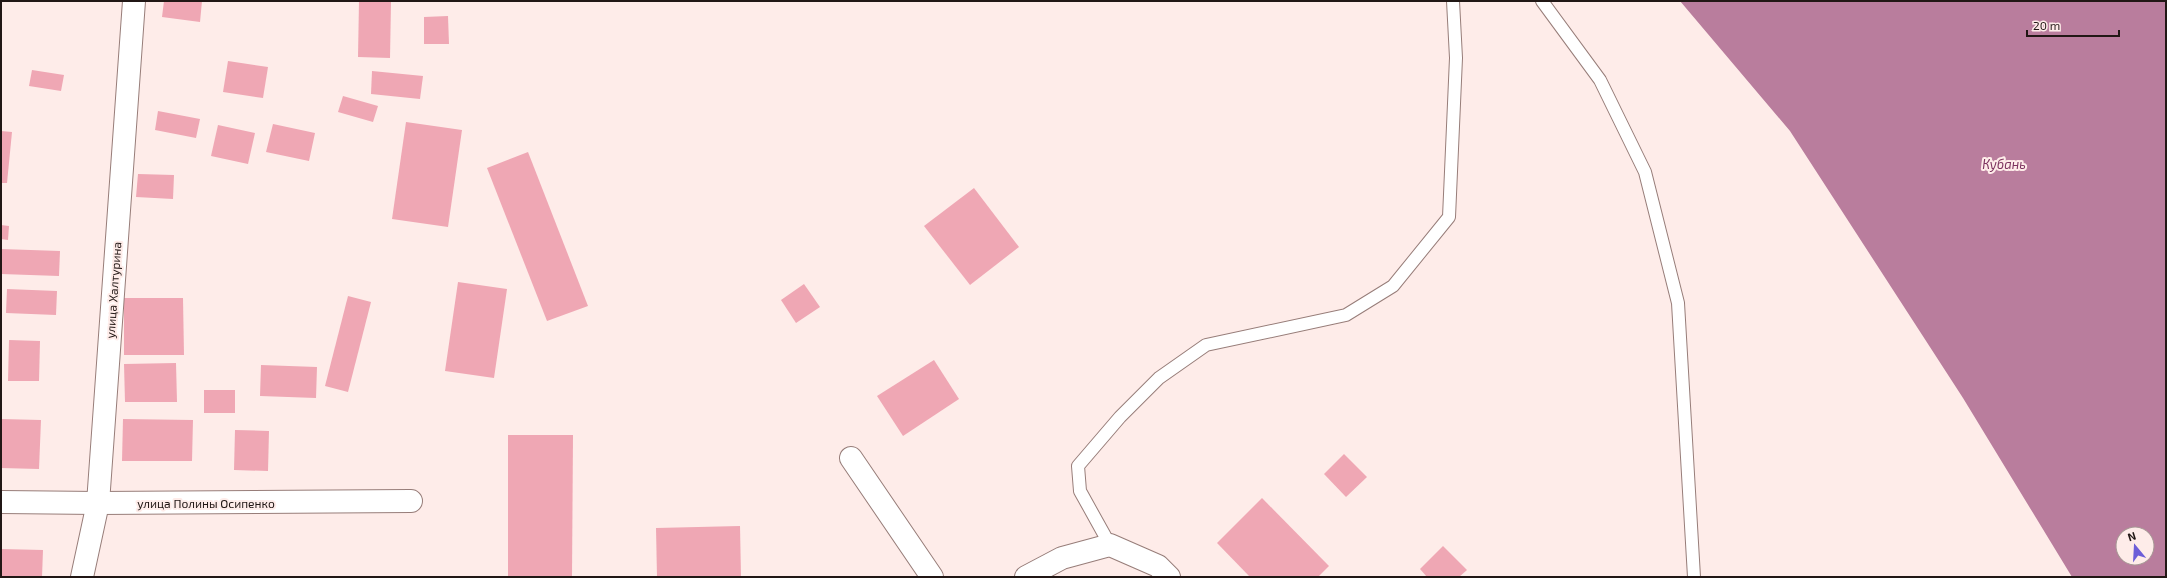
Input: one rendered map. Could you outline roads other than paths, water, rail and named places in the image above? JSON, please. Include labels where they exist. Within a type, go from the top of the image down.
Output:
[{"type":"street","name":"улица Халтурина","points":[[82,577],[98,503],[134,1]]},
{"type":"street","points":[[851,458],[932,577]]},
{"type":"street","name":"улица Полины Осипенко","points":[[1,502],[98,503],[411,501]]},
{"type":"street","points":[[1026,577],[1062,558],[1110,545],[1158,566],[1169,577]]},
{"type":"lane","points":[[1110,545],[1080,491],[1078,466],[1120,417],[1159,378],[1206,345],[1346,315],[1393,286],[1450,217],[1456,58],[1453,1]]},
{"type":"lane","points":[[1542,1],[1600,80],[1645,172],[1678,303],[1694,577]]},
{"type":"water","name":"Кубань","points":[[1680,1],[2166,1],[2166,577],[2072,577],[1963,398],[1790,131]]}]
